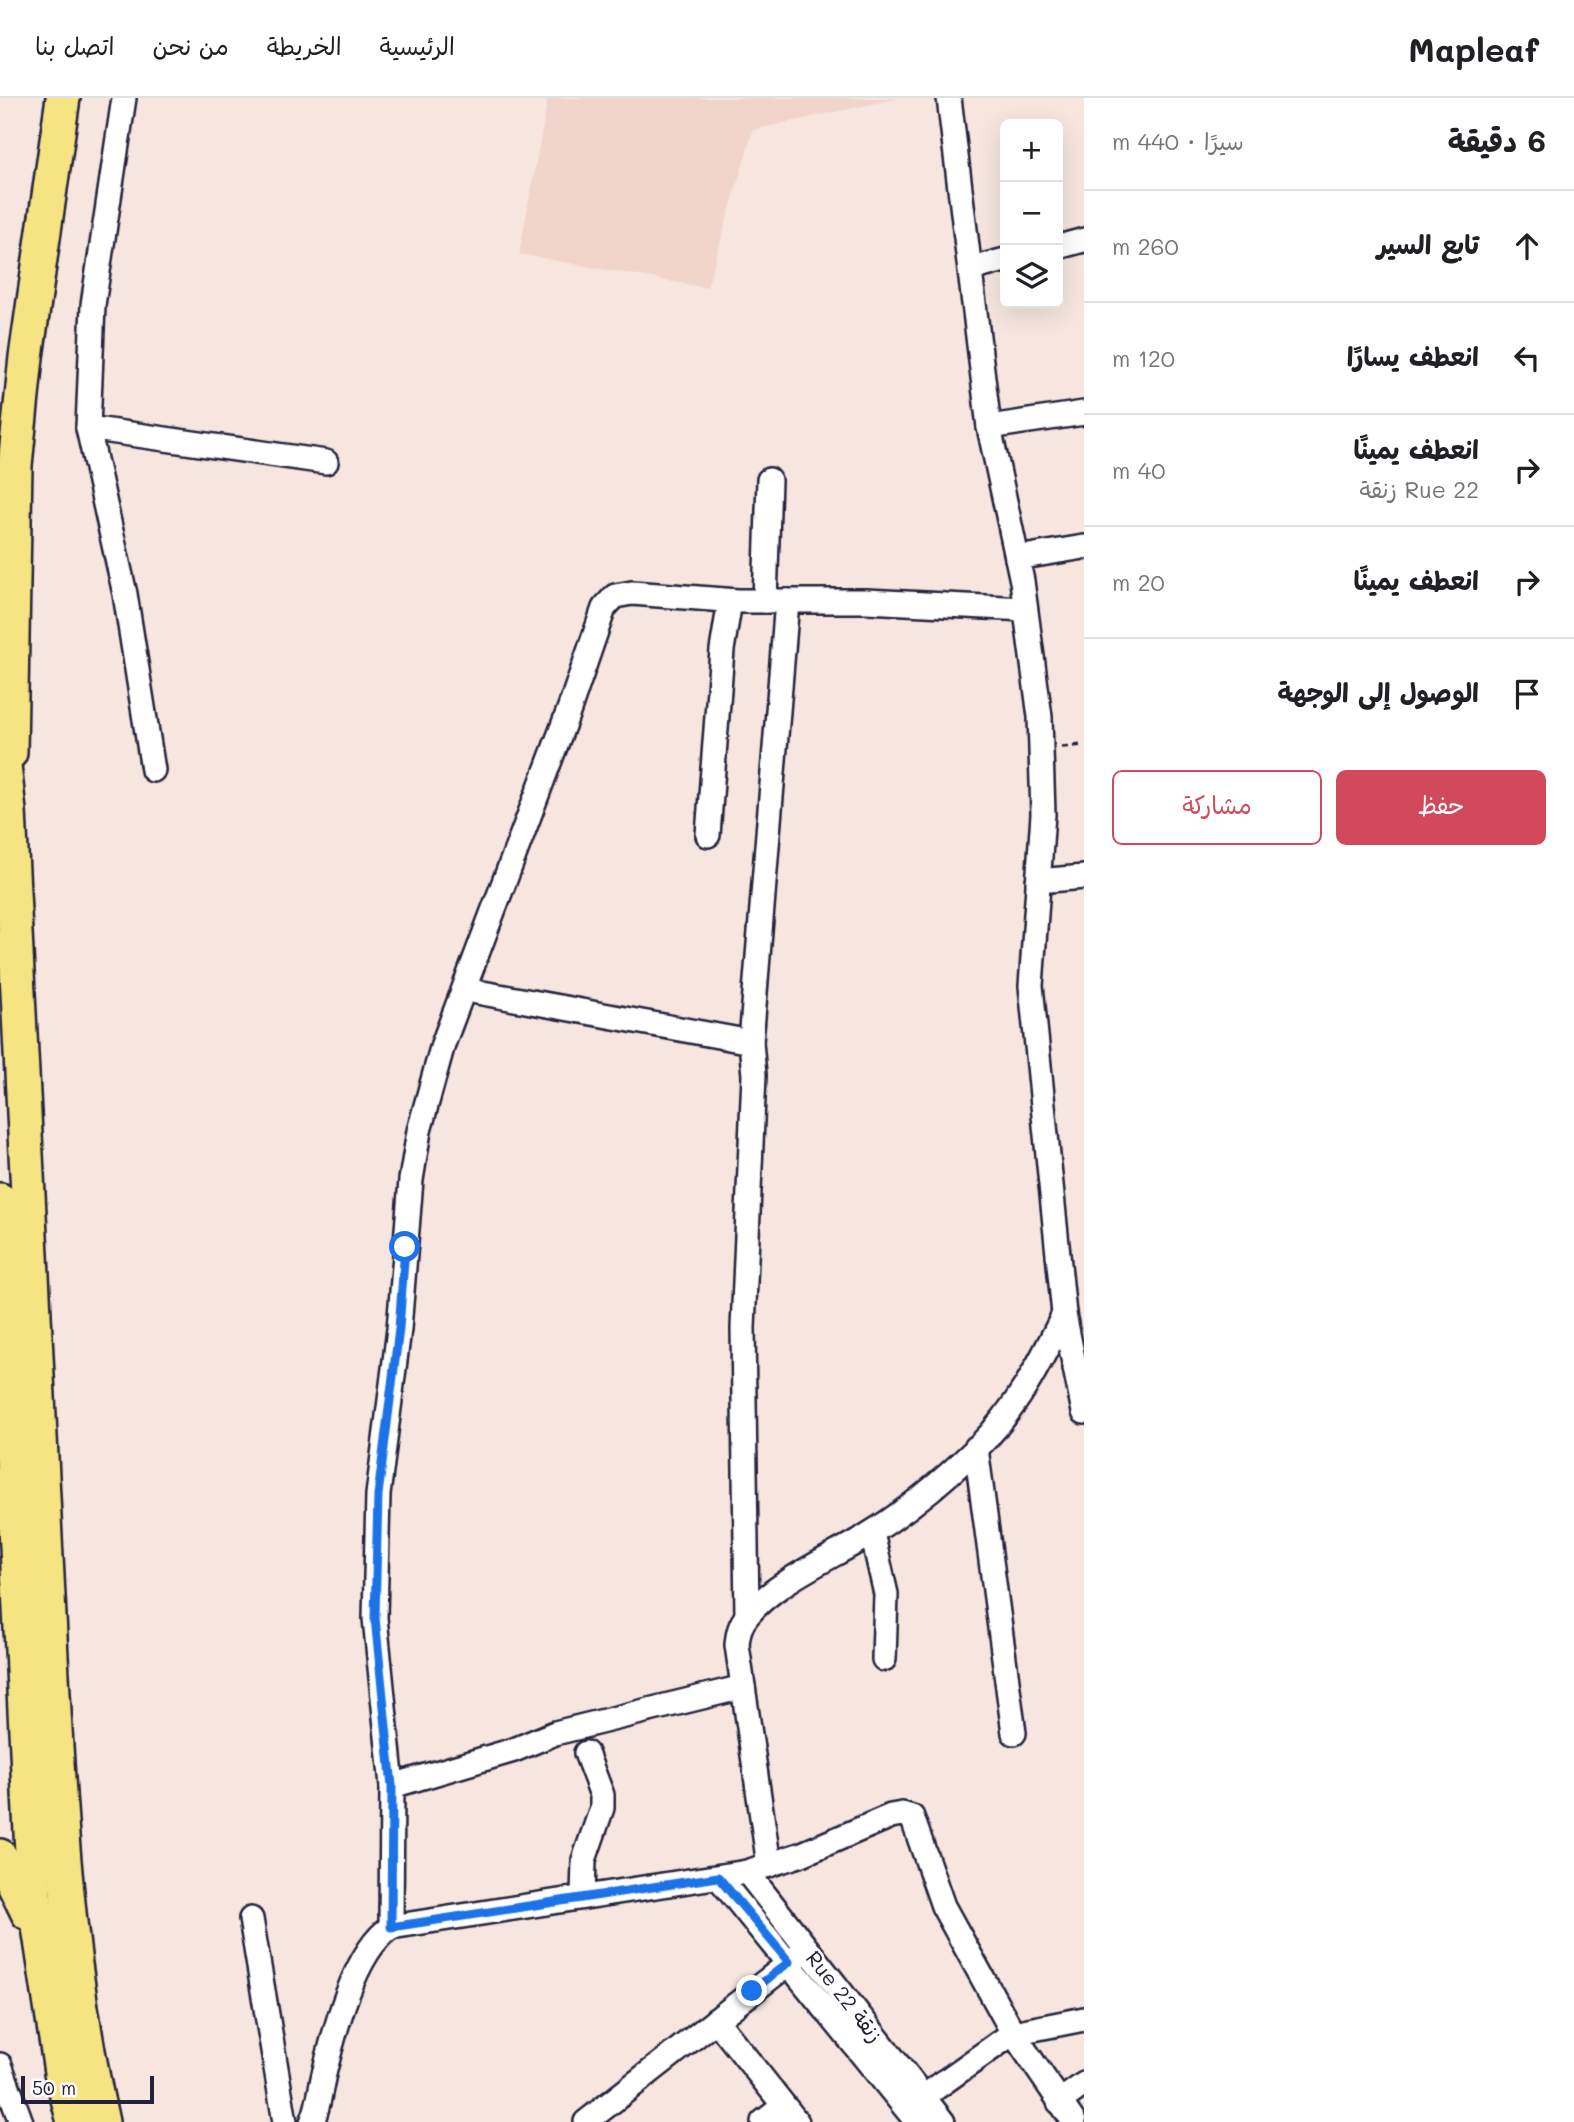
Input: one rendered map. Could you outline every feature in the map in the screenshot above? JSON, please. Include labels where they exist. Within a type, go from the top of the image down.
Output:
[{"type":"highway","points":[[9,811],[15,465],[26,357],[63,98]]},
{"type":"highway","points":[[0,728],[9,811],[42,1496],[66,1903],[83,2037],[102,2122]]},
{"type":"highway","points":[[0,1200],[34,1894],[61,2072],[74,2122]]},
{"type":"highway","points":[[0,1386],[7,1323]]},
{"type":"highway","points":[[0,1856],[40,1939]]},
{"type":"street","points":[[124,98],[93,305],[88,428],[125,594],[153,769]]},
{"type":"street","points":[[949,98],[989,427],[1017,558],[1040,717],[1043,814],[1031,986],[1064,1314],[1084,1412]]},
{"type":"street","points":[[1063,246],[1084,240]]},
{"type":"street","points":[[971,269],[1000,261]]},
{"type":"street","points":[[989,427],[1084,413]]},
{"type":"street","points":[[88,428],[326,462]]},
{"type":"street","points":[[747,1615],[743,1328],[754,1074],[751,1042],[776,601],[769,480]]},
{"type":"street","points":[[1017,558],[1084,547]]},
{"type":"street","points":[[391,1927],[392,1786],[375,1618],[378,1495],[399,1329],[411,1180],[419,1131],[443,1044],[466,990],[604,608],[615,596],[632,593],[730,601],[866,601],[1025,609]]},
{"type":"street","points":[[708,835],[722,650],[730,601]]},
{"type":"street","points":[[1038,881],[1084,877]]},
{"type":"street","points":[[466,990],[751,1042]]},
{"type":"street","points":[[769,1865],[737,1644],[739,1629],[747,1615],[769,1595],[872,1532],[976,1448],[1012,1409],[1034,1376],[1064,1314]]},
{"type":"street","points":[[976,1448],[1013,1733]]},
{"type":"street","points":[[872,1532],[886,1594],[884,1659]]},
{"type":"street","points":[[392,1786],[514,1750],[555,1733],[743,1687]]},
{"type":"street","points":[[583,1896],[584,1860],[602,1808],[602,1795],[586,1753]]},
{"type":"street","points":[[312,2122],[330,2051],[348,1997],[372,1946],[391,1927],[747,1872],[902,1814],[912,1818],[943,1906],[1013,2033],[1074,2122]]},
{"type":"street","name":"Rue 22 زنقة","points":[[747,1872],[798,1956],[911,2113],[943,2122]]},
{"type":"street","name":"Rue 22 زنقة","points":[[718,1877],[798,1956]]},
{"type":"street","points":[[251,1919],[285,2122]]},
{"type":"street","points":[[586,2122],[798,1956]]},
{"type":"street","points":[[716,2020],[790,2114],[764,2122]]},
{"type":"street","points":[[911,2113],[1013,2033],[1084,2020]]},
{"type":"street","points":[[0,2065],[21,2122]]},
{"type":"street","points":[[1059,2102],[1084,2084]]},
{"type":"shaded area","points":[[548,98],[900,98],[753,130],[707,288],[519,254]]},
{"type":"route","points":[[405,1247],[399,1329],[378,1495],[375,1618],[392,1786],[391,1927],[402,1923],[718,1877],[789,1962],[752,1991]]}]
